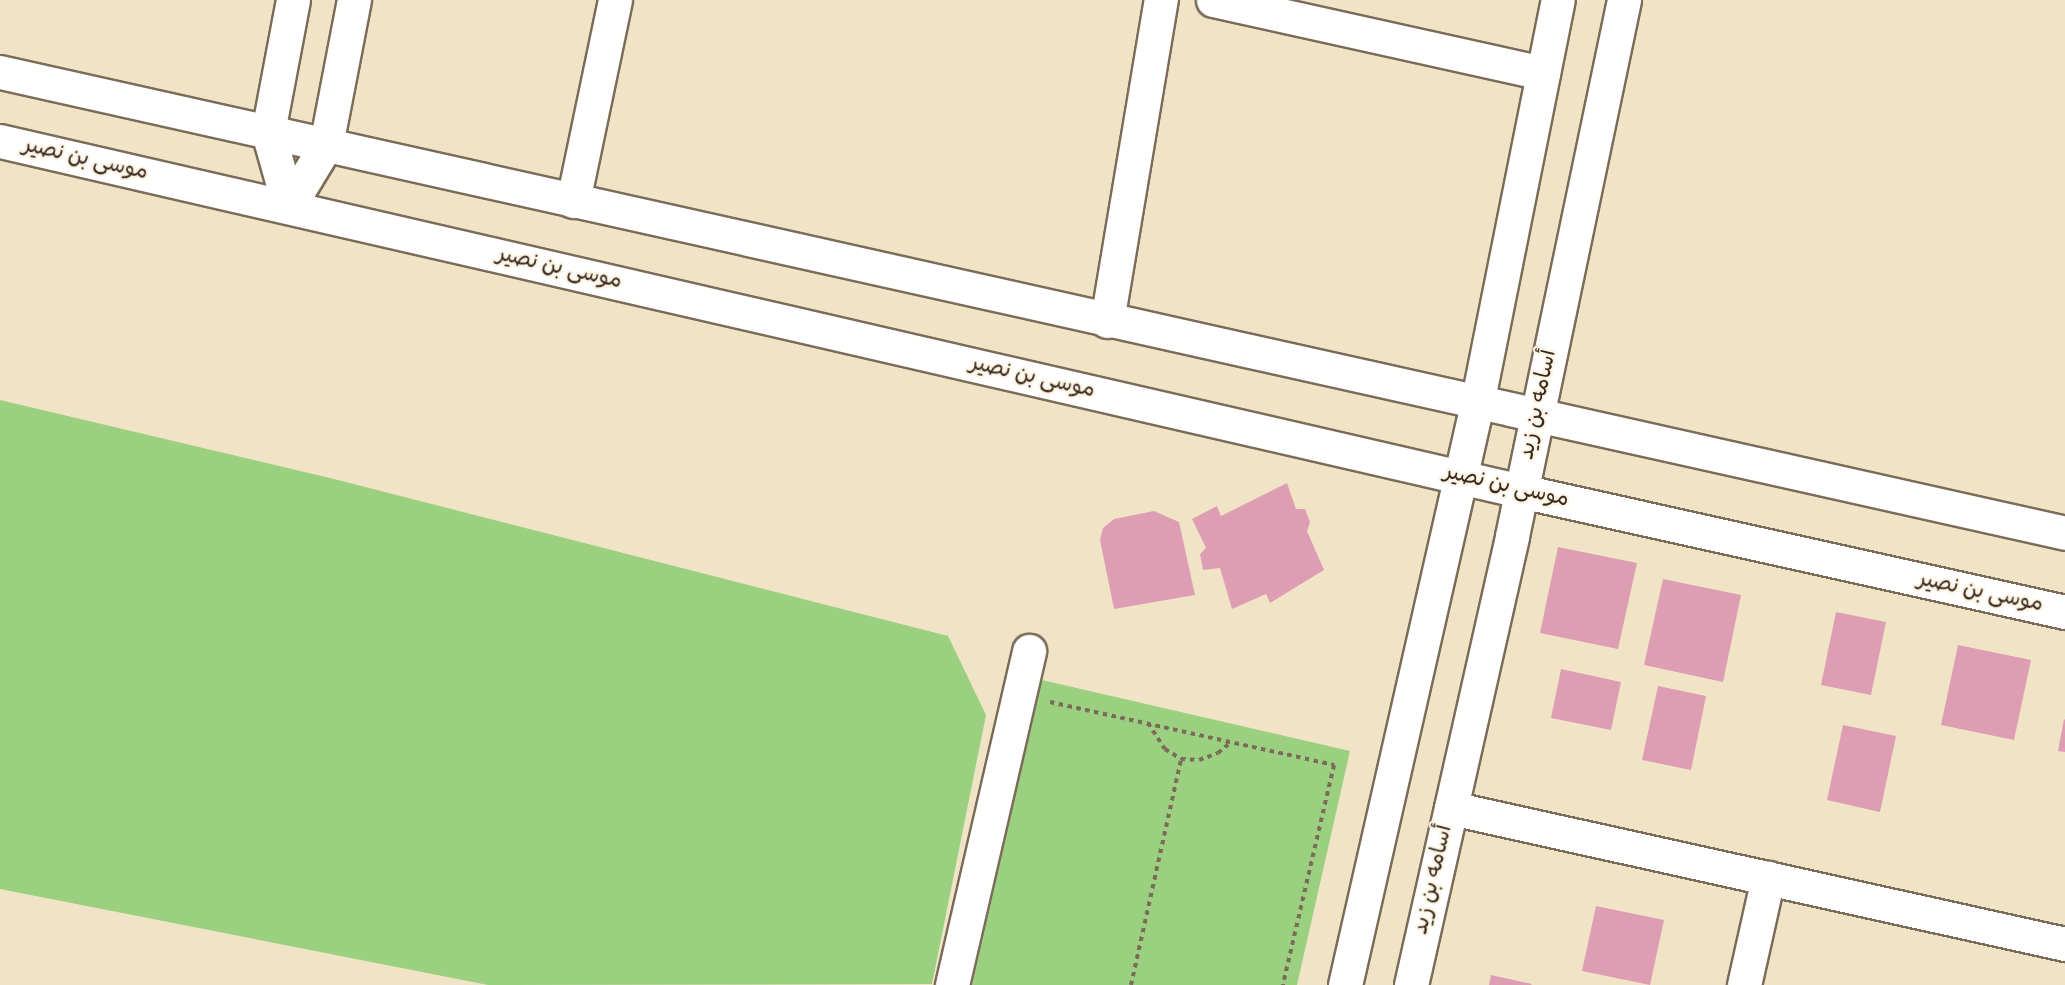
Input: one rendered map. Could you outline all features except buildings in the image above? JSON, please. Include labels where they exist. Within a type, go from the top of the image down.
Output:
[{"type":"street","points":[[289,206],[268,132],[293,0]]},
{"type":"street","points":[[289,206],[326,145],[354,0]]},
{"type":"street","points":[[573,201],[615,0]]},
{"type":"street","points":[[1107,321],[1161,0]]},
{"type":"street","points":[[1213,0],[1543,73]]},
{"type":"street","points":[[1345,985],[1477,404],[1558,0]]},
{"type":"street","name":"أسامه بن زيد","points":[[1411,985],[1521,491],[1624,0]]},
{"type":"street","points":[[0,72],[1477,404],[2065,533]]},
{"type":"street","name":"موسى بن نصير","points":[[0,141],[1521,491],[2065,612]]},
{"type":"street","points":[[952,985],[1029,651]]},
{"type":"street","points":[[1451,808],[2065,944]]},
{"type":"street","points":[[1744,985],[1768,878]]},
{"type":"path","points":[[1050,701],[1334,765],[1283,985]]},
{"type":"path","points":[[1147,723],[1165,749],[1181,759],[1198,759],[1218,753],[1231,742]]},
{"type":"path","points":[[1131,985],[1181,759]]},
{"type":"green space","points":[[0,400],[334,479],[948,636],[986,715],[932,984],[488,985],[0,889]]},
{"type":"green space","points":[[1042,680],[1350,751],[1297,985],[972,985]]}]
